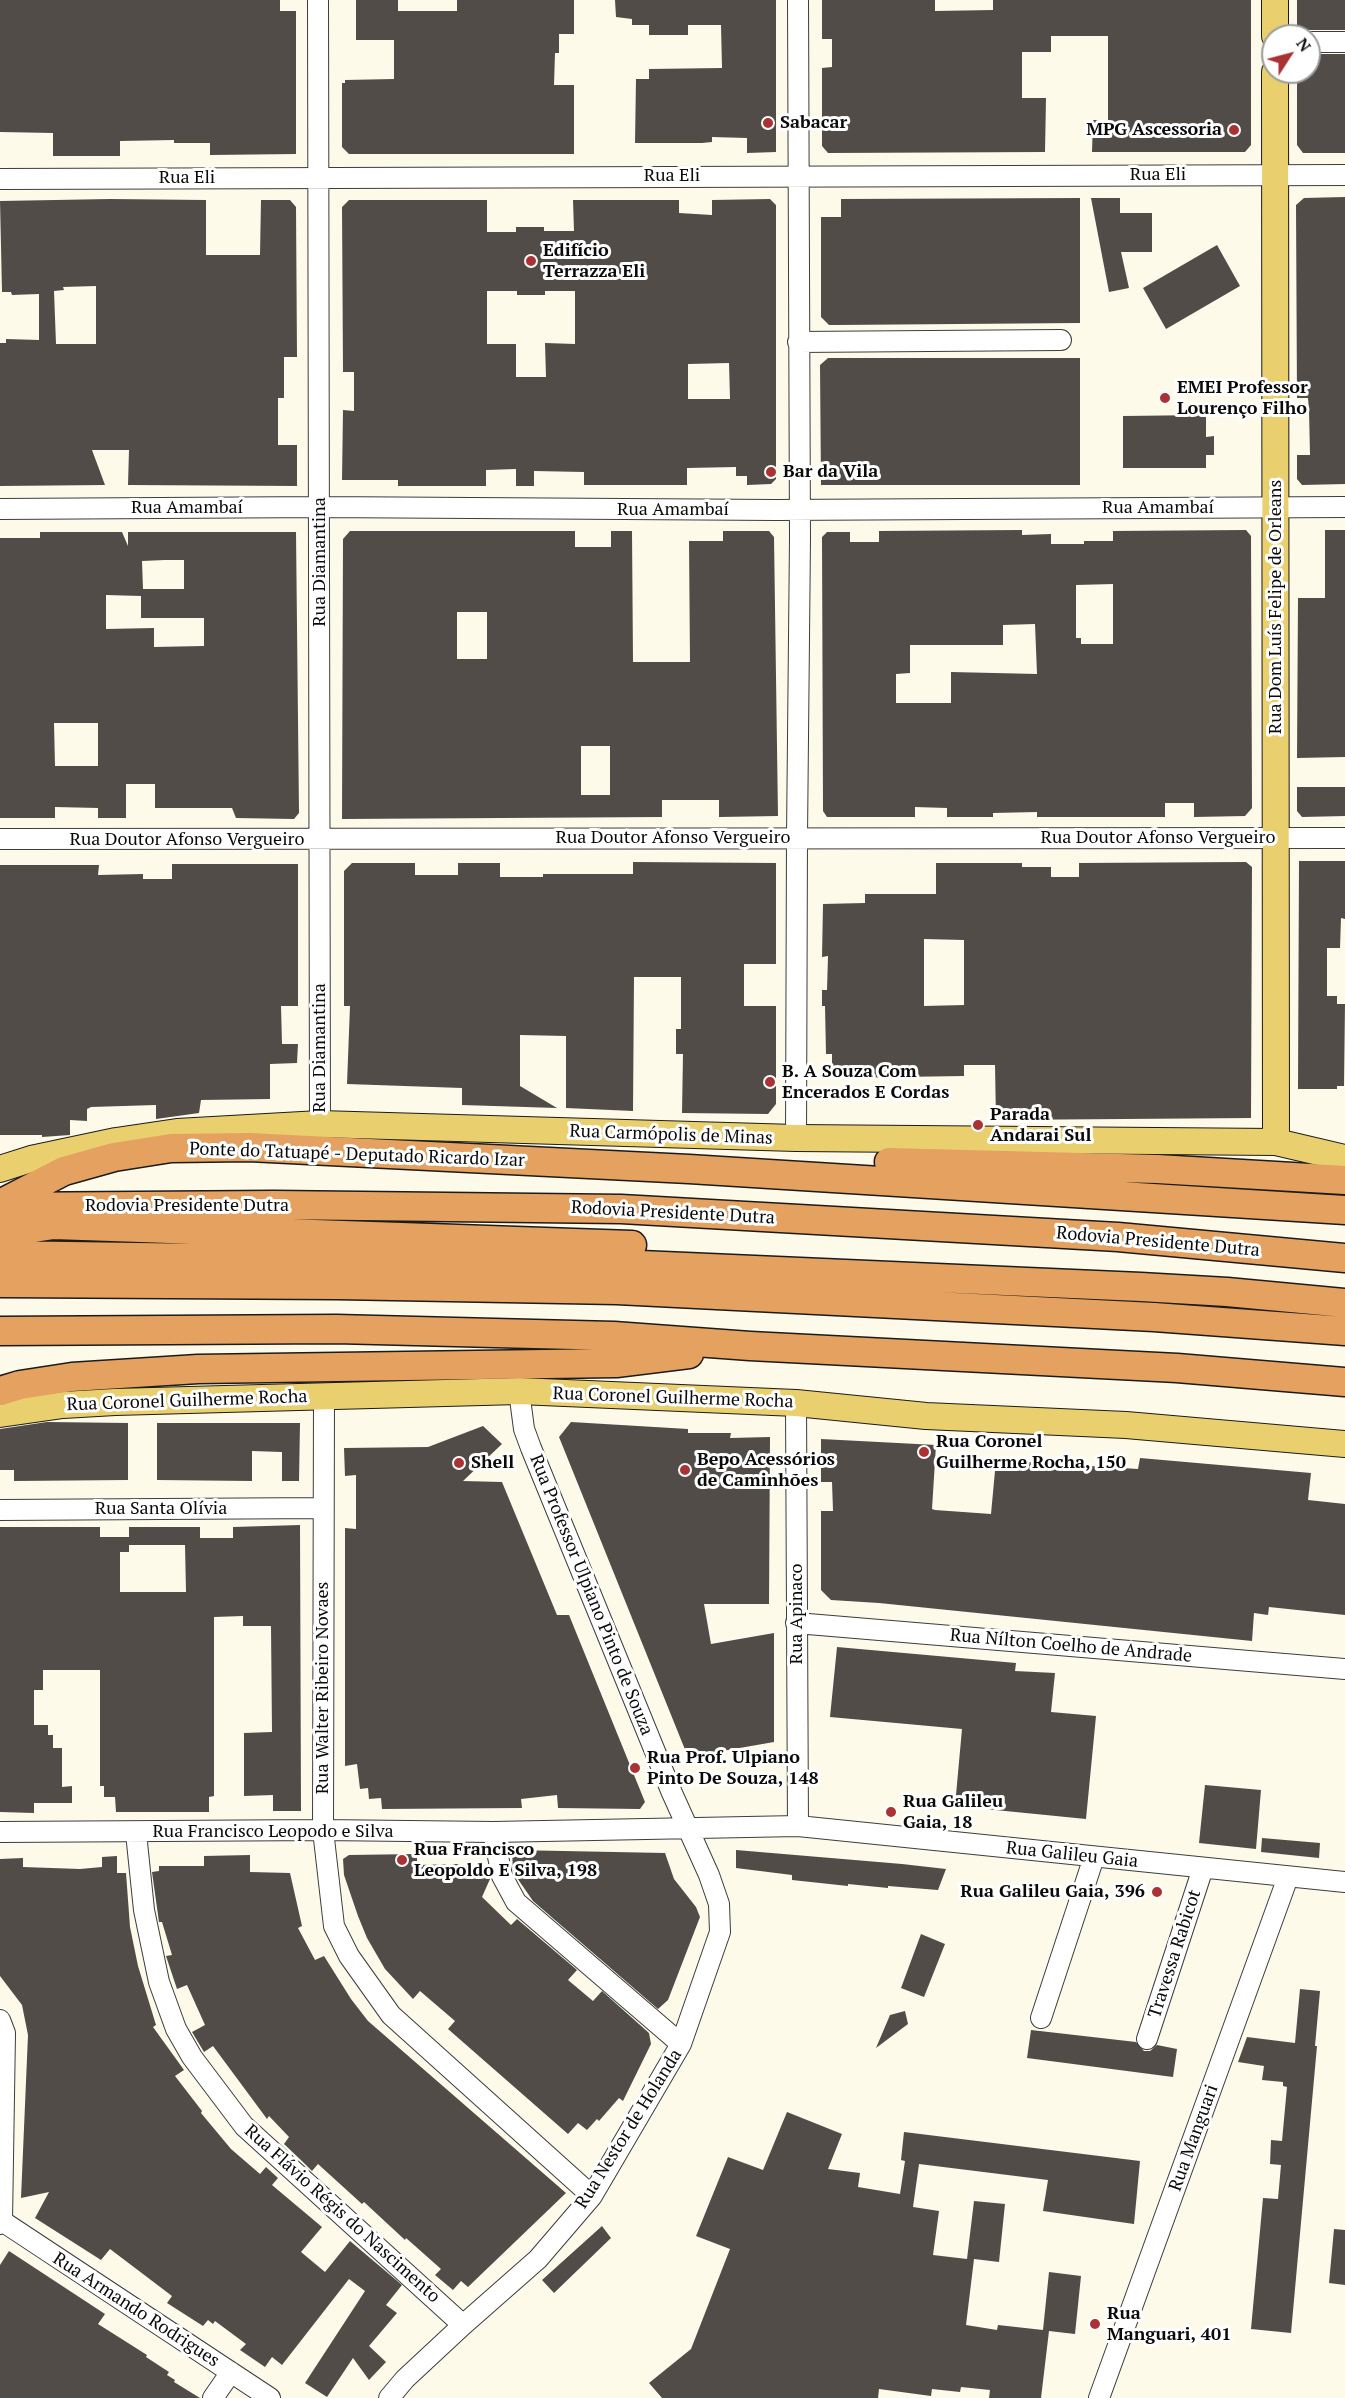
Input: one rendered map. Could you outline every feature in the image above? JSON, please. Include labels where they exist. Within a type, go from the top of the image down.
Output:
[{"type":"highway","name":"Ponte do Tatuapé - Deputado Ricardo Izar","points":[[0,1205],[19,1192],[64,1171],[114,1157],[171,1148],[249,1148],[688,1169]]},
{"type":"highway","points":[[688,1169],[805,1160],[1157,1169],[1345,1180]]},
{"type":"highway","points":[[688,1169],[1345,1210]]},
{"type":"highway","name":"Rodovia Presidente Dutra","points":[[0,1205],[621,1209],[1118,1237],[1345,1258]]},
{"type":"highway","points":[[0,1233],[54,1225],[478,1238],[851,1254],[912,1276]]},
{"type":"highway","points":[[0,1255],[618,1263],[1227,1292],[1345,1303]]},
{"type":"highway","points":[[0,1283],[337,1285],[616,1290],[1154,1317],[1345,1331]]},
{"type":"highway","points":[[0,1331],[336,1329],[615,1336],[750,1346],[1177,1368],[1345,1382]]},
{"type":"highway","points":[[0,1391],[20,1385],[83,1376],[198,1369],[616,1363],[750,1346]]},
{"type":"main road","points":[[1275,0],[1275,24]]},
{"type":"main road","name":"Rua Dom Luís Felipe de Orleans","points":[[1275,84],[1276,1142]]},
{"type":"main road","name":"Rua Carmópolis de Minas","points":[[0,1169],[31,1159],[106,1143],[177,1132],[320,1124],[796,1138],[1276,1142],[1345,1158]]},
{"type":"main road","name":"Rua Coronel Guilherme Rocha","points":[[0,1414],[63,1405],[519,1391],[796,1403],[926,1416],[1126,1425],[1345,1444]]},
{"type":"street","name":"Rua Diamantina","points":[[318,0],[320,1124]]},
{"type":"street","points":[[796,1138],[800,509],[798,0]]},
{"type":"street","points":[[1321,42],[1345,42]]},
{"type":"street","name":"Rua Eli","points":[[0,179],[1345,175]]},
{"type":"street","points":[[798,342],[1060,340]]},
{"type":"street","name":"Rua Amambaí","points":[[0,509],[1345,507]]},
{"type":"street","name":"Rua Doutor Afonso Vergueiro","points":[[0,840],[1345,837]]},
{"type":"street","name":"Rua Professor Ulpiano Pinto de Souza","points":[[519,1391],[525,1429],[531,1448],[668,1784],[689,1828]]},
{"type":"street","name":"Rua Walter Ribeiro Novaes","points":[[324,1396],[323,1830],[334,1926],[349,1956],[391,2015],[592,2196]]},
{"type":"street","name":"Rua Apinaco","points":[[796,1403],[798,1826]]},
{"type":"street","name":"Rua Santa Olívia","points":[[0,1510],[323,1508]]},
{"type":"street","name":"Rua Nílton Coelho de Andrade","points":[[796,1623],[1345,1669]]},
{"type":"street","name":"Rua Francisco Leopodo e Silva","points":[[0,1832],[136,1833],[323,1830],[493,1832],[798,1826]]},
{"type":"street","name":"Rua Galileu Gaia","points":[[798,1826],[1345,1882]]},
{"type":"street","name":"Rua Nestor de Holanda","points":[[389,2398],[405,2379],[538,2259],[592,2196],[681,2044],[720,1932],[719,1904],[689,1828]]},
{"type":"street","points":[[493,1832],[502,1876],[516,1902],[681,2044]]},
{"type":"street","name":"Rua Flávio Régis do Nascimento","points":[[136,1833],[144,1911],[159,1982],[176,2029],[192,2058],[244,2126],[463,2325]]},
{"type":"street","points":[[1041,2018],[1094,1857]]},
{"type":"street","name":"Travessa Rabicot","points":[[1147,2039],[1203,1868]]},
{"type":"street","name":"Rua Manguari","points":[[1099,2398],[1288,1877]]},
{"type":"street","points":[[0,2020],[5,2033],[1,2223]]},
{"type":"street","name":"Rua Armando Rodrigues","points":[[1,2223],[270,2398]]},
{"type":"street","points":[[213,2398],[231,2373]]},
{"type":"building","points":[[0,0],[280,0],[280,11],[296,11],[296,154],[210,155],[210,143],[174,143],[174,140],[120,141],[120,156],[53,156],[53,133],[0,132]]},
{"type":"building","points":[[356,0],[398,0],[398,11],[457,11],[457,0],[574,0],[574,34],[559,34],[559,53],[555,53],[554,85],[574,85],[574,154],[349,154],[342,147],[342,83],[345,83],[345,80],[394,79],[394,40],[356,40]]},
{"type":"building","points":[[615,0],[776,0],[776,152],[747,153],[747,138],[712,137],[712,142],[702,143],[635,143],[636,79],[649,79],[649,69],[722,68],[721,25],[688,25],[688,35],[649,35],[649,25],[632,25],[632,19],[616,17]]},
{"type":"building","points":[[822,0],[935,0],[935,11],[993,10],[993,0],[1251,0],[1251,145],[1245,152],[1092,152],[1093,120],[1108,120],[1108,36],[1051,36],[1051,52],[1022,52],[1022,98],[1046,98],[1045,152],[828,153],[822,146],[822,68],[832,67],[832,39],[822,39]]},
{"type":"building","points":[[1297,0],[1345,0],[1345,30],[1321,30],[1321,24],[1297,24]]},
{"type":"building","points":[[1321,54],[1345,54],[1345,153],[1303,153],[1297,145],[1297,84],[1321,84]]},
{"type":"building","points":[[1345,197],[1345,484],[1302,485],[1297,479],[1297,455],[1310,455],[1308,398],[1297,398],[1296,205],[1304,198]]},
{"type":"building","points":[[1080,198],[1080,323],[829,325],[821,317],[821,217],[841,217],[841,199]]},
{"type":"building","points":[[1091,198],[1120,198],[1120,213],[1152,213],[1152,252],[1121,252],[1129,288],[1109,292]]},
{"type":"building","points":[[770,199],[776,205],[776,479],[771,484],[747,485],[747,476],[736,476],[736,467],[687,468],[687,485],[584,485],[584,472],[534,471],[534,486],[516,486],[516,469],[486,470],[486,486],[398,486],[398,480],[342,480],[343,410],[354,411],[354,372],[343,372],[342,207],[349,200],[487,200],[487,232],[516,232],[516,227],[544,227],[544,231],[574,231],[573,200],[679,200],[679,213],[712,215],[712,200]],"holes":[[[487,291],[517,291],[517,295],[545,295],[545,291],[575,291],[575,344],[545,343],[546,377],[516,377],[516,344],[487,344]],[[729,363],[730,399],[688,399],[688,364]]]},
{"type":"building","points":[[206,200],[206,255],[260,255],[261,200],[290,200],[296,207],[297,357],[284,357],[284,398],[278,398],[278,445],[297,445],[297,486],[128,485],[129,450],[92,450],[105,485],[0,486],[0,343],[6,343],[6,339],[39,340],[39,294],[12,295],[11,292],[2,292],[0,201]],"holes":[[[96,286],[96,344],[56,344],[54,291],[64,290],[63,287]]]},
{"type":"building","points":[[1217,245],[1240,286],[1166,329],[1143,288]]},
{"type":"building","points":[[828,358],[1080,358],[1080,485],[821,485],[820,365]]},
{"type":"building","points":[[1206,415],[1206,437],[1214,436],[1214,455],[1206,455],[1206,468],[1123,468],[1123,416]]},
{"type":"building","points":[[1022,530],[1022,535],[1051,534],[1051,544],[1084,544],[1084,541],[1113,541],[1113,531],[1246,530],[1251,536],[1252,808],[1245,816],[1194,817],[1194,803],[1165,803],[1165,817],[1037,817],[1037,812],[993,813],[993,817],[947,817],[947,808],[915,807],[915,817],[827,817],[823,811],[822,537],[827,532],[850,532],[850,542],[879,542],[879,531]],"holes":[[[1113,584],[1113,644],[1081,644],[1081,638],[1076,638],[1076,585]],[[1035,624],[1037,674],[951,672],[951,703],[896,703],[896,674],[910,673],[910,645],[1003,645],[1003,625]]]},
{"type":"building","points":[[1325,530],[1345,530],[1345,757],[1297,758],[1298,598],[1325,598]]},
{"type":"building","points":[[350,531],[575,531],[575,547],[611,547],[611,531],[632,531],[633,662],[690,662],[689,541],[723,541],[723,531],[769,531],[774,537],[778,816],[719,817],[719,800],[662,800],[662,817],[342,819],[343,539]],"holes":[[[457,612],[487,612],[487,659],[457,659]],[[581,746],[610,746],[610,795],[581,795]]]},
{"type":"building","points":[[40,532],[122,532],[128,546],[128,532],[296,532],[299,813],[294,819],[236,818],[232,808],[155,808],[155,784],[126,784],[126,818],[98,818],[98,808],[55,807],[55,818],[0,818],[0,538],[40,538]],"holes":[[[184,560],[184,589],[143,589],[142,561]],[[106,595],[141,596],[141,618],[204,618],[204,646],[154,647],[154,628],[106,629]],[[54,723],[98,723],[98,766],[55,766]]]},
{"type":"building","points":[[1297,787],[1345,787],[1345,816],[1302,817],[1297,811]]},
{"type":"building","points":[[1299,861],[1345,861],[1345,919],[1341,918],[1340,948],[1327,948],[1327,996],[1337,996],[1337,1004],[1345,1004],[1344,1086],[1337,1086],[1337,1089],[1298,1089]]},
{"type":"building","points":[[633,862],[776,863],[776,964],[744,964],[744,1006],[776,1006],[776,1104],[768,1114],[682,1113],[683,1054],[676,1054],[676,1029],[681,1029],[681,977],[634,977],[633,1111],[566,1108],[566,1036],[520,1035],[520,1086],[557,1108],[462,1105],[462,1088],[347,1084],[350,1006],[344,1006],[344,871],[352,863],[415,863],[415,875],[458,875],[458,863],[500,863],[500,877],[543,877],[543,874],[633,874]]},
{"type":"building","points":[[1246,862],[1252,867],[1251,1118],[996,1120],[995,1065],[964,1065],[964,1076],[832,1078],[832,1054],[826,1054],[825,1006],[822,1006],[822,990],[827,990],[828,956],[822,957],[823,904],[865,903],[865,894],[936,894],[936,863],[1022,863],[1022,867],[1051,867],[1051,877],[1079,877],[1079,863]],"holes":[[[924,939],[964,940],[964,1005],[924,1006]]]},
{"type":"building","points":[[172,864],[298,864],[298,1006],[281,1006],[282,1044],[298,1044],[297,1063],[270,1064],[270,1099],[201,1100],[199,1113],[156,1119],[156,1105],[91,1107],[87,1109],[87,1121],[70,1120],[70,1135],[42,1137],[42,1135],[0,1135],[0,865],[99,865],[98,875],[143,874],[143,879],[172,879]]},
{"type":"building","points":[[47,1422],[128,1423],[128,1480],[14,1481],[14,1470],[0,1470],[0,1429]]},
{"type":"building","points":[[571,1422],[688,1429],[688,1433],[731,1433],[730,1438],[770,1437],[769,1604],[704,1604],[711,1644],[774,1633],[774,1742],[688,1757],[559,1437]]},
{"type":"building","points":[[157,1423],[300,1423],[299,1481],[282,1481],[282,1452],[252,1451],[252,1481],[157,1480]]},
{"type":"building","points":[[483,1426],[502,1444],[463,1481],[502,1482],[557,1615],[569,1615],[645,1802],[640,1809],[558,1808],[557,1795],[521,1799],[522,1808],[382,1809],[381,1798],[369,1799],[368,1788],[360,1789],[357,1764],[345,1766],[345,1528],[356,1529],[356,1475],[345,1476],[344,1448],[428,1447]]},
{"type":"building","points":[[821,1439],[936,1445],[932,1509],[991,1514],[996,1460],[1138,1469],[1140,1458],[1311,1473],[1308,1500],[1345,1504],[1345,1615],[1269,1607],[1268,1615],[1254,1613],[1252,1641],[831,1600],[821,1590],[821,1511],[833,1511],[832,1482],[821,1482]]},
{"type":"building","points":[[300,1525],[301,1811],[273,1811],[273,1795],[244,1796],[244,1733],[272,1732],[271,1626],[243,1626],[243,1616],[214,1617],[214,1796],[209,1797],[209,1812],[116,1812],[115,1797],[104,1797],[104,1786],[100,1786],[100,1670],[43,1670],[43,1690],[34,1690],[34,1725],[48,1725],[48,1735],[53,1735],[53,1748],[62,1748],[62,1787],[72,1786],[72,1803],[34,1803],[34,1813],[0,1812],[0,1527],[100,1527],[100,1537],[129,1537],[129,1527],[200,1527],[200,1538],[233,1538],[233,1527]],"holes":[[[129,1545],[185,1545],[186,1592],[120,1592],[120,1552],[129,1552]]]},
{"type":"building","points":[[837,1647],[1016,1663],[1015,1671],[1055,1673],[1051,1712],[1096,1716],[1086,1819],[955,1806],[962,1729],[830,1717]]},
{"type":"building","points":[[1205,1785],[1261,1790],[1256,1849],[1199,1843]]},
{"type":"building","points":[[1262,1838],[1320,1843],[1319,1858],[1261,1852]]},
{"type":"building","points":[[512,1850],[665,1853],[674,1879],[696,1907],[700,1917],[668,2000],[658,2009],[533,1901],[513,1872]]},
{"type":"building","points":[[736,1850],[946,1869],[938,1890],[848,1884],[848,1886],[792,1880],[792,1875],[736,1868]]},
{"type":"building","points":[[417,1854],[417,1865],[457,1864],[489,1874],[490,1879],[482,1897],[511,1925],[517,1919],[577,1970],[568,1980],[593,2001],[602,1991],[649,2033],[651,2044],[623,2101],[619,2098],[599,2121],[597,2119],[587,2130],[578,2123],[568,2134],[448,2029],[455,2021],[420,1991],[413,1999],[385,1969],[367,1938],[358,1916],[344,1875],[343,1859],[349,1855]]},
{"type":"building","points":[[250,1855],[250,1872],[290,1873],[302,1926],[298,1928],[315,1960],[324,1956],[368,2021],[566,2193],[468,2287],[461,2281],[453,2290],[435,2275],[441,2269],[364,2202],[362,2204],[318,2164],[312,2171],[284,2144],[289,2137],[269,2116],[267,2119],[213,2046],[204,2052],[192,2032],[205,2025],[187,1985],[177,1989],[166,1956],[172,1955],[162,1922],[159,1922],[152,1872],[159,1871],[159,1866],[204,1866],[204,1856]]},
{"type":"building","points":[[117,1856],[117,1873],[126,1873],[130,1927],[138,1966],[156,2025],[153,2027],[184,2070],[175,2076],[202,2111],[201,2113],[231,2149],[260,2174],[266,2167],[278,2178],[272,2185],[322,2227],[301,2252],[325,2272],[350,2241],[402,2285],[386,2305],[397,2313],[369,2346],[386,2362],[369,2380],[353,2358],[327,2397],[305,2383],[365,2291],[349,2279],[282,2365],[272,2357],[265,2367],[240,2350],[246,2344],[215,2321],[213,2324],[208,2320],[203,2326],[167,2303],[172,2296],[110,2249],[101,2260],[35,2218],[49,2192],[21,2198],[28,2035],[22,2005],[0,1976],[0,1859],[23,1858],[23,1867],[80,1869],[102,1867],[102,1857]]},
{"type":"building","points":[[921,1934],[945,1944],[924,1997],[901,1988]]},
{"type":"building","points":[[1300,1989],[1320,1991],[1291,2333],[1251,2329],[1263,2198],[1278,2199],[1281,2165],[1270,2164],[1271,2140],[1282,2141],[1287,2087],[1283,2086],[1283,2082],[1262,2080],[1264,2066],[1238,2062],[1247,2037],[1295,2043]]},
{"type":"building","points":[[905,2011],[908,2024],[876,2048],[890,2015]]},
{"type":"building","points":[[1031,2030],[1136,2042],[1144,2051],[1150,2051],[1157,2045],[1177,2049],[1173,2077],[1027,2058]]},
{"type":"building","points":[[787,2112],[842,2134],[828,2169],[860,2173],[858,2187],[900,2194],[905,2161],[901,2160],[904,2132],[1140,2161],[1134,2224],[1043,2211],[1048,2180],[919,2164],[913,2207],[939,2211],[933,2255],[967,2259],[974,2201],[1005,2204],[999,2262],[974,2259],[966,2325],[997,2330],[998,2325],[1043,2330],[1049,2272],[1081,2276],[1075,2334],[1049,2331],[1041,2398],[989,2398],[990,2390],[961,2387],[960,2392],[932,2389],[931,2396],[879,2389],[878,2398],[662,2398],[649,2383],[691,2349],[730,2249],[696,2236],[728,2157],[763,2170]]},
{"type":"building","points":[[602,2226],[611,2238],[554,2293],[542,2280]]},
{"type":"building","points":[[1334,2229],[1345,2230],[1345,2285],[1329,2283]]},
{"type":"building","points":[[9,2251],[105,2314],[98,2324],[147,2355],[146,2357],[169,2372],[167,2375],[175,2380],[174,2382],[200,2398],[0,2398],[0,2265]]},
{"type":"place","name":"Sabacar","points":[[768,123]]},
{"type":"place","name":"MPG Ascessoria","points":[[1234,130]]},
{"type":"place","name":"Edifício Terrazza Eli","points":[[531,261]]},
{"type":"place","name":"EMEI Professor Lourenço Filho","points":[[1165,398]]},
{"type":"place","name":"Bar da Vila","points":[[771,472]]},
{"type":"place","name":"B. A Souza Com Encerados E Cordas","points":[[770,1082]]},
{"type":"place","name":"Parada Andarai Sul","points":[[978,1125]]},
{"type":"place","name":"Rua Coronel Guilherme Rocha, 150","points":[[924,1452]]},
{"type":"place","name":"Shell","points":[[459,1463]]},
{"type":"place","name":"Bepo Acessórios de Caminhões","points":[[685,1470]]},
{"type":"place","name":"Rua Prof. Ulpiano Pinto De Souza, 148","points":[[635,1768]]},
{"type":"place","name":"Rua Galileu Gaia, 18","points":[[891,1812]]},
{"type":"place","name":"Rua Francisco Leopoldo E Silva, 198","points":[[402,1860]]},
{"type":"place","name":"Rua Galileu Gaia, 396","points":[[1157,1892]]},
{"type":"place","name":"Rua Manguari, 401","points":[[1095,2324]]}]
